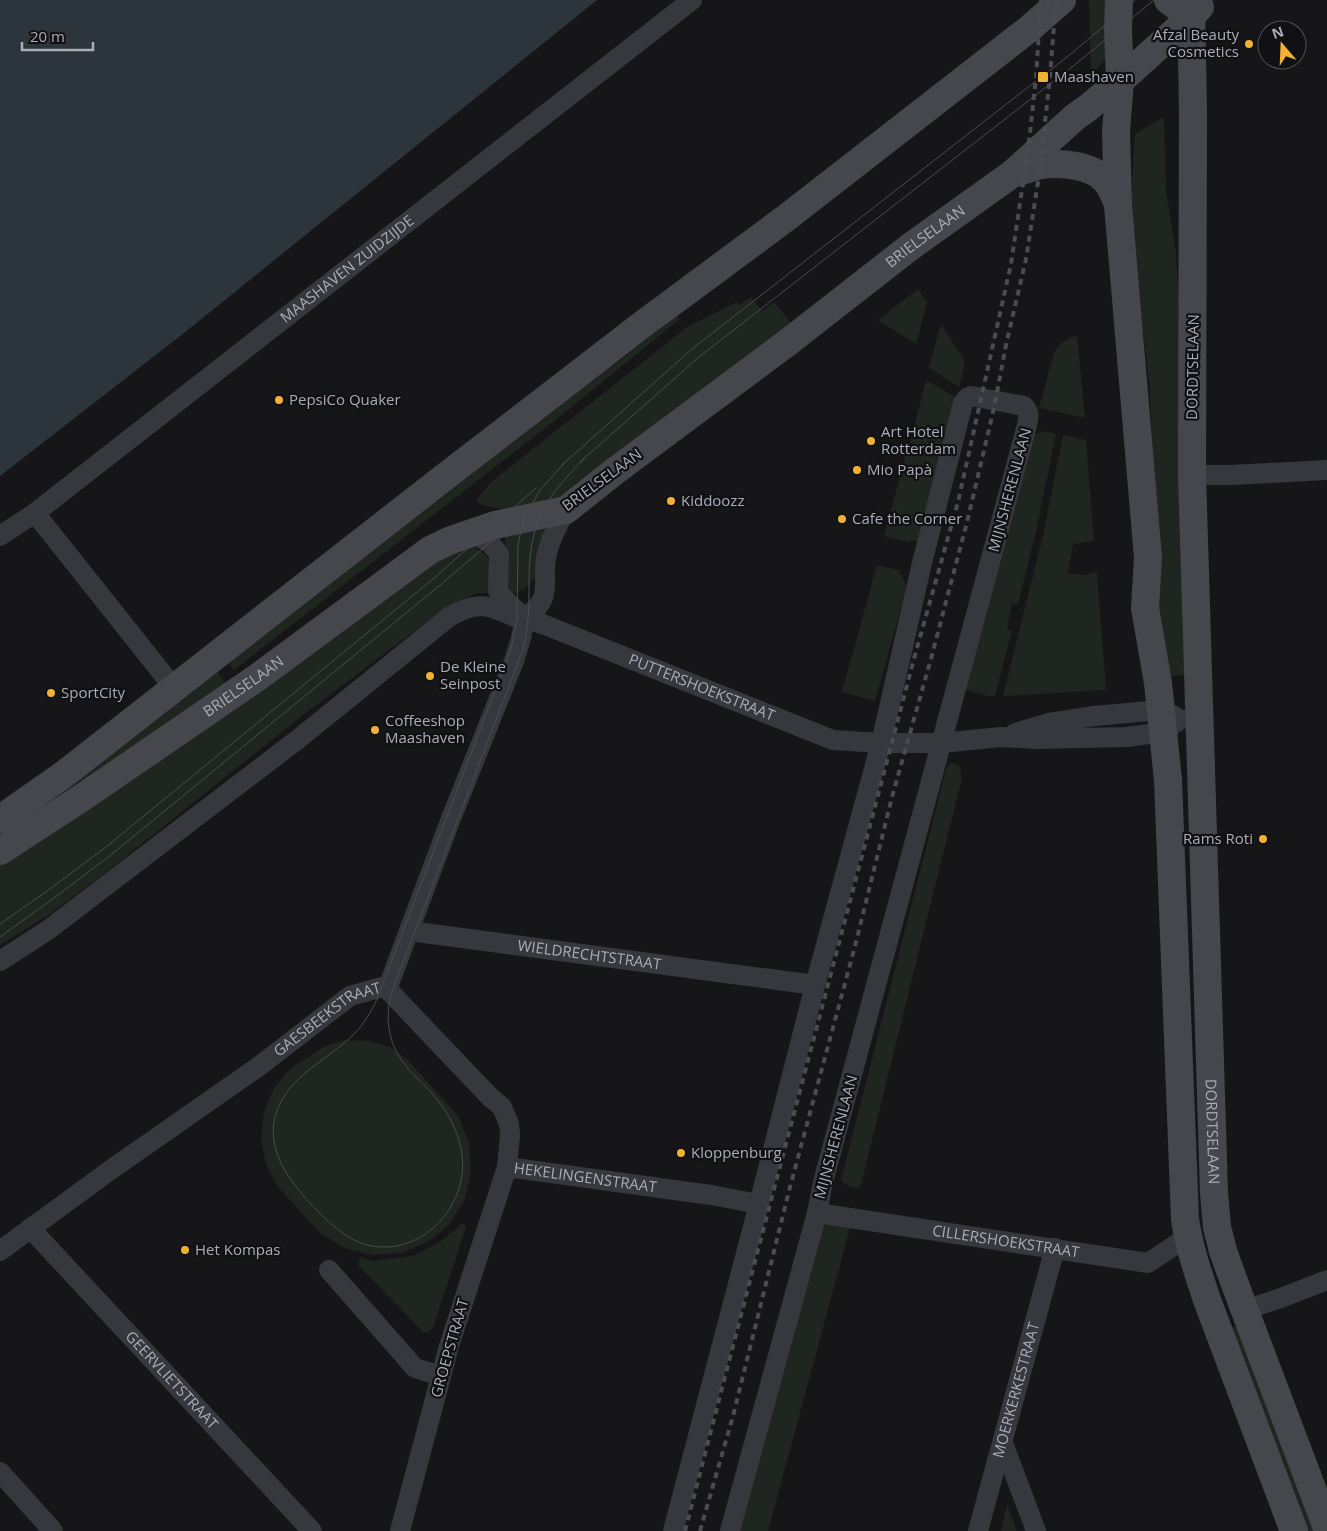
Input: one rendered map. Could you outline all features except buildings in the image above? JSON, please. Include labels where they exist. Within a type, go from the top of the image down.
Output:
[{"type":"main road","points":[[0,819],[63,775],[643,324],[794,212],[1028,29],[1062,0]]},
{"type":"main road","name":"DORDTSELAAN","points":[[1119,0],[1120,81],[1116,131],[1118,205],[1148,558],[1145,608],[1158,683],[1176,720],[1217,1226],[1223,1251],[1244,1310],[1327,1528]]},
{"type":"main road","points":[[1168,0],[1196,6]]},
{"type":"main road","points":[[1120,81],[1196,6]]},
{"type":"main road","name":"DORDTSELAAN","points":[[1196,6],[1193,104],[1192,475],[1176,720],[1168,780],[1184,1219],[1194,1262],[1294,1531]]},
{"type":"main road","name":"BRIELSELAAN","points":[[0,851],[83,797],[258,677],[430,550],[472,532],[566,510],[910,247],[1012,174],[1075,116],[1120,81]]},
{"type":"main road","points":[[1012,174],[1040,166],[1066,164],[1091,170],[1105,180],[1114,192],[1118,205]]},
{"type":"street","name":"MAASHAVEN ZUIDZIJDE","points":[[0,536],[35,513],[692,0]]},
{"type":"street","name":"MIJNSHERENLAAN","points":[[673,1531],[880,743],[922,563],[963,403],[971,396],[1024,406],[1028,410],[1029,417],[826,1172],[817,1213],[730,1531]]},
{"type":"street","points":[[1192,475],[1327,470]]},
{"type":"street","points":[[0,961],[48,930],[296,740],[450,617],[468,607],[480,606],[496,608],[517,618],[525,618],[544,598],[547,555],[555,529],[566,510]]},
{"type":"street","points":[[35,513],[174,688]]},
{"type":"street","points":[[472,532],[490,543],[499,554],[498,591],[525,618]]},
{"type":"street","name":"PUTTERSHOEKSTRAAT","points":[[525,618],[834,740],[880,743]]},
{"type":"street","name":"GAESBEEKSTRAAT","points":[[0,1251],[258,1067],[350,996],[388,987],[450,821],[514,662],[522,638],[525,618]]},
{"type":"street","points":[[880,743],[941,743],[1001,737],[1048,723],[1094,716],[1176,720]]},
{"type":"street","name":"WIELDRECHTSTRAAT","points":[[409,931],[815,985]]},
{"type":"street","name":"HEKELINGENSTRAAT","points":[[388,987],[390,992],[502,1107],[509,1124],[510,1135],[507,1167],[711,1195],[759,1204]]},
{"type":"street","name":"GROEPSTRAAT","points":[[400,1531],[449,1346],[507,1167]]},
{"type":"street","name":"CILLERSHOEKSTRAAT","points":[[817,1213],[1148,1263],[1187,1236]]},
{"type":"street","name":"GEERVLIETSTRAAT","points":[[30,1228],[312,1531]]},
{"type":"street","name":"MOERKERKESTRAAT","points":[[978,1531],[1055,1248]]},
{"type":"street","points":[[329,1270],[415,1368],[441,1376]]},
{"type":"street","points":[[1244,1310],[1282,1298],[1327,1280]]},
{"type":"street","points":[[1003,1443],[1036,1531]]},
{"type":"street","points":[[0,1472],[54,1531]]},
{"type":"shaded area","points":[[0,0],[597,0],[184,333],[0,476]]},
{"type":"shaded area","points":[[1089,0],[1108,0],[1108,56],[1091,74]]},
{"type":"shaded area","points":[[1164,117],[1166,191],[1176,253],[1181,338],[1190,675],[1168,676],[1166,675],[1157,593],[1150,389],[1130,221],[1135,134]]},
{"type":"shaded area","points":[[918,289],[927,303],[916,344],[878,320]]},
{"type":"shaded area","points":[[751,297],[762,311],[774,302],[791,323],[578,489],[551,503],[502,509],[482,505],[476,500],[490,483],[687,327],[737,302],[740,305]]},
{"type":"shaded area","points":[[677,316],[680,319],[553,422],[234,670],[224,657],[553,401],[613,366]]},
{"type":"shaded area","points":[[941,324],[963,358],[965,365],[959,387],[929,368]]},
{"type":"shaded area","points":[[1077,336],[1085,418],[1039,408],[1054,353],[1063,342]]},
{"type":"shaded area","points":[[926,380],[957,398],[942,452],[910,443]]},
{"type":"shaded area","points":[[1045,431],[1056,434],[1037,527],[1018,604],[1012,603],[1007,629],[1012,631],[995,696],[988,696],[963,689],[1030,438],[1035,434]]},
{"type":"shaded area","points":[[1063,435],[1086,440],[1094,541],[1073,544],[1068,573],[1086,575],[1097,572],[1106,690],[1003,696],[1044,531]]},
{"type":"shaded area","points":[[908,447],[942,455],[919,540],[907,542],[884,536]]},
{"type":"shaded area","points":[[544,530],[541,562],[535,578],[522,590],[512,594],[507,584],[505,534]]},
{"type":"shaded area","points":[[467,545],[483,552],[490,563],[491,593],[476,593],[433,617],[307,712],[104,874],[50,914],[0,945],[0,861],[412,575]]},
{"type":"shaded area","points":[[877,565],[898,570],[907,586],[875,701],[842,692]]},
{"type":"shaded area","points":[[213,666],[228,686],[0,844],[0,825]]},
{"type":"shaded area","points":[[953,763],[960,767],[962,778],[860,1188],[855,1187],[847,1185],[841,1180],[947,766]]},
{"type":"shaded area","points":[[345,1040],[368,1041],[390,1047],[407,1059],[458,1116],[469,1142],[471,1171],[465,1199],[450,1224],[428,1242],[401,1253],[372,1255],[344,1248],[320,1233],[278,1187],[266,1164],[261,1138],[264,1112],[274,1088],[291,1068],[325,1046]]},
{"type":"shaded area","points":[[463,1223],[466,1227],[433,1328],[428,1332],[423,1332],[358,1265],[360,1257],[372,1261],[414,1256],[444,1239]]},
{"type":"shaded area","points":[[826,1223],[850,1228],[768,1531],[737,1531],[823,1225]]},
{"type":"shaded area","points":[[1242,1324],[1320,1531],[1305,1531],[1227,1329]]},
{"type":"shaded area","points":[[1007,1504],[1017,1531],[1001,1531]]},
{"type":"tram line","points":[[562,465],[692,349],[1072,53],[1135,0]]},
{"type":"tram line","points":[[580,462],[699,357],[1072,67],[1154,0]]},
{"type":"tram line","points":[[567,460],[540,490],[524,518],[518,544],[517,618],[511,649],[377,999],[367,1018],[354,1034],[297,1080],[280,1103],[275,1117],[273,1134],[276,1150],[285,1171],[293,1182],[312,1205],[334,1226],[354,1240],[371,1246],[388,1247],[404,1244],[419,1238],[445,1216],[454,1201],[460,1185],[462,1160],[458,1136],[439,1102],[406,1066],[395,1049],[390,1034],[389,1002],[522,652],[529,610],[532,544],[541,514],[559,487],[585,458]]},
{"type":"tram line","points":[[0,924],[106,847],[433,579],[536,488]]},
{"type":"tram line","points":[[0,937],[112,854],[439,586],[527,511]]},
{"type":"railway","points":[[685,1531],[915,655],[958,502],[1011,264],[1029,142],[1036,77],[1041,0]]},
{"type":"railway","points":[[700,1531],[733,1416],[790,1187],[855,946],[892,797],[967,522],[994,408],[1026,259],[1040,169],[1056,0]]},
{"type":"place","name":"Afzal Beauty Cosmetics","points":[[1249,44]]},
{"type":"place","name":"Maashaven","points":[[1043,77]]},
{"type":"place","name":"PepsiCo Quaker","points":[[279,400]]},
{"type":"place","name":"Art Hotel Rotterdam","points":[[871,441]]},
{"type":"place","name":"Mio Papà","points":[[857,470]]},
{"type":"place","name":"Kiddoozz","points":[[671,501]]},
{"type":"place","name":"Cafe the Corner","points":[[842,519]]},
{"type":"place","name":"De Kleine Seinpost","points":[[430,676]]},
{"type":"place","name":"SportCity","points":[[51,693]]},
{"type":"place","name":"Coffeeshop Maashaven","points":[[375,730]]},
{"type":"place","name":"Rams Roti","points":[[1263,839]]},
{"type":"place","name":"Kloppenburg","points":[[681,1153]]},
{"type":"place","name":"Het Kompas","points":[[185,1250]]}]
